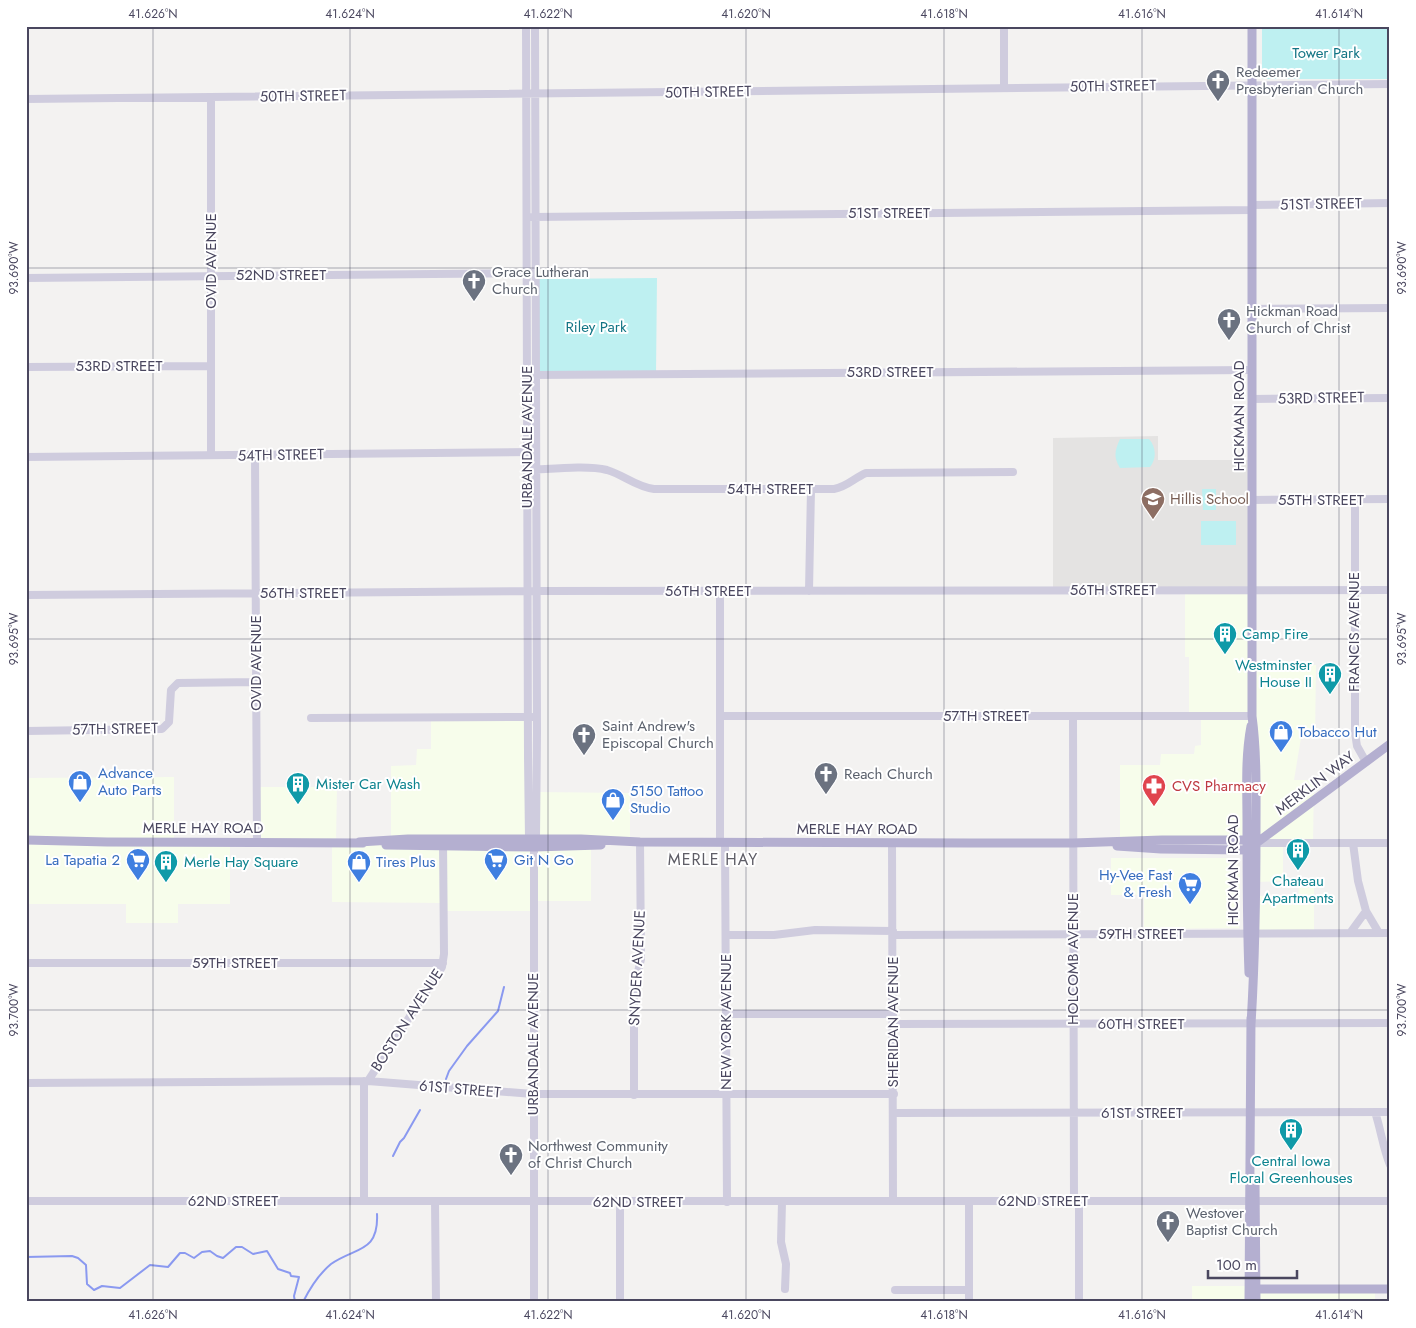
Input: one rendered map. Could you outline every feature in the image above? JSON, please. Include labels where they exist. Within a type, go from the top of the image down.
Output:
[{"type":"main road","name":"HICKMAN ROAD","points":[[1252,26],[1252,716],[1256,746],[1256,843],[1252,934],[1252,1113],[1253,1289],[1256,1302]]},
{"type":"main road","name":"HICKMAN ROAD","points":[[1252,716],[1247,746],[1247,869],[1252,934]]},
{"type":"main road","name":"MERKLIN WAY","points":[[1256,843],[1390,744]]},
{"type":"main road","name":"MERLE HAY ROAD","points":[[26,840],[46,842],[359,842],[408,846],[443,843],[533,842],[591,846],[640,842],[1073,844],[1162,840],[1247,845]]},
{"type":"main road","name":"MERLE HAY ROAD","points":[[26,844],[46,842]]},
{"type":"main road","name":"MERLE HAY ROAD","points":[[1073,844],[1161,850],[1220,850],[1256,843]]},
{"type":"main road","points":[[1220,850],[1229,850],[1240,855],[1247,869]]},
{"type":"main road","name":"HICKMAN ROAD","points":[[1249,1302],[1253,1289]]},
{"type":"main road","points":[[1253,1289],[1390,1289]]},
{"type":"street","name":"URBANDALE AVENUE","points":[[526,26],[530,94],[531,217],[527,273],[527,470],[537,717],[533,842],[534,1302]]},
{"type":"street","name":"URBANDALE AVENUE","points":[[530,94],[535,26]]},
{"type":"street","points":[[1004,26],[1004,88]]},
{"type":"street","name":"50TH STREET","points":[[26,99],[1390,84]]},
{"type":"street","name":"OVID AVENUE","points":[[211,97],[211,455]]},
{"type":"street","name":"51ST STREET","points":[[531,217],[1252,208],[1390,203]]},
{"type":"street","name":"URBANDALE AVENUE","points":[[531,217],[536,273],[536,470],[528,717],[533,842]]},
{"type":"street","name":"52ND STREET","points":[[26,278],[536,273]]},
{"type":"street","points":[[1252,309],[1390,308]]},
{"type":"street","name":"53RD STREET","points":[[26,367],[211,366]]},
{"type":"street","name":"53RD STREET","points":[[527,376],[1252,370]]},
{"type":"street","name":"53RD STREET","points":[[1252,399],[1390,398]]},
{"type":"street","name":"54TH STREET","points":[[26,457],[536,452]]},
{"type":"street","name":"OVID AVENUE","points":[[255,455],[257,842]]},
{"type":"street","name":"54TH STREET","points":[[527,470],[590,468],[606,470],[636,485],[654,489],[840,488],[866,473],[1013,472]]},
{"type":"street","points":[[809,592],[811,489]]},
{"type":"street","name":"55TH STREET","points":[[1252,500],[1390,499]]},
{"type":"street","name":"FRANCIS AVENUE","points":[[1355,500],[1355,733],[1357,746],[1366,762]]},
{"type":"street","name":"56TH STREET","points":[[26,595],[532,591],[1390,590]]},
{"type":"street","name":"NEW YORK AVENUE","points":[[720,591],[720,716],[726,935],[727,1202]]},
{"type":"street","name":"57TH STREET","points":[[26,731],[162,729],[169,722],[171,690],[178,683],[256,682]]},
{"type":"street","name":"57TH STREET","points":[[720,716],[1252,716]]},
{"type":"street","name":"HOLCOMB AVENUE","points":[[1073,716],[1074,1113],[1079,1302]]},
{"type":"street","points":[[311,718],[537,717]]},
{"type":"street","name":"SNYDER AVENUE","points":[[634,1094],[634,989],[640,959],[640,842]]},
{"type":"street","name":"BOSTON AVENUE","points":[[364,1201],[366,1081],[440,972],[443,963],[443,843]]},
{"type":"street","name":"SHERIDAN AVENUE","points":[[892,843],[893,1201]]},
{"type":"street","name":"MERLE HAY ROAD","points":[[1256,843],[1390,843]]},
{"type":"street","points":[[1353,843],[1358,881],[1366,911],[1379,933]]},
{"type":"street","points":[[1350,933],[1366,911]]},
{"type":"street","name":"59TH STREET","points":[[726,935],[774,935],[816,930],[893,933],[1073,934],[1390,933]]},
{"type":"street","name":"59TH STREET","points":[[26,963],[443,963]]},
{"type":"street","points":[[726,1014],[893,1014]]},
{"type":"street","name":"60TH STREET","points":[[893,1024],[1390,1023]]},
{"type":"street","name":"61ST STREET","points":[[26,1082],[366,1081],[533,1094],[894,1094]]},
{"type":"street","points":[[1375,1112],[1380,1125],[1384,1150],[1390,1165]]},
{"type":"street","name":"61ST STREET","points":[[894,1113],[1390,1112]]},
{"type":"street","name":"62ND STREET","points":[[26,1201],[1390,1201]]},
{"type":"street","points":[[435,1201],[436,1302]]},
{"type":"street","points":[[969,1201],[969,1302]]},
{"type":"street","points":[[620,1202],[620,1302]]},
{"type":"street","points":[[782,1202],[781,1242],[786,1264],[785,1289]]},
{"type":"street","points":[[895,1290],[969,1290]]},
{"type":"shaded area","name":"Hillis School","points":[[1158,436],[1158,460],[1252,460],[1252,591],[1053,590],[1053,438]]},
{"type":"shaded area","points":[[1185,590],[1252,591],[1253,665],[1316,665],[1315,738],[1301,738],[1294,780],[1314,780],[1313,843],[1283,843],[1283,881],[1256,882],[1253,718],[1247,840],[1120,841],[1120,765],[1160,765],[1161,754],[1194,754],[1195,746],[1201,745],[1201,716],[1189,716],[1189,657],[1185,657]]},
{"type":"shaded area","points":[[431,717],[528,717],[529,839],[391,840],[391,766],[416,765],[417,749],[431,749]]},
{"type":"shaded area","points":[[174,777],[174,842],[230,842],[230,904],[178,904],[178,923],[126,923],[126,904],[26,904],[26,778]]},
{"type":"shaded area","points":[[257,787],[337,787],[336,842],[591,846],[591,901],[534,901],[534,911],[443,911],[443,903],[332,902],[332,842],[257,842]]},
{"type":"shaded area","points":[[537,792],[630,793],[630,841],[536,839]]},
{"type":"shaded area","points":[[1111,858],[1228,858],[1237,863],[1240,871],[1239,928],[1144,929],[1144,895],[1111,895]]},
{"type":"shaded area","points":[[1299,887],[1314,888],[1314,933],[1256,934],[1256,896],[1298,896]]},
{"type":"shaded area","points":[[1192,1286],[1249,1286],[1249,1302],[1192,1302]]},
{"type":"shaded area","points":[[1256,1289],[1375,1289],[1375,1302],[1256,1302]]},
{"type":"green space","name":"Tower Park","points":[[1262,26],[1390,26],[1390,79],[1262,79]]},
{"type":"green space","name":"Riley Park","points":[[657,278],[656,374],[536,375],[535,279]]},
{"type":"green space","points":[[1120,439],[1149,439],[1155,453],[1150,467],[1120,468],[1116,460],[1116,454]]},
{"type":"green space","points":[[1202,489],[1216,489],[1216,510],[1203,510]]},
{"type":"green space","points":[[1201,521],[1236,521],[1236,545],[1201,545]]},
{"type":"waterway","points":[[446,1079],[449,1071],[467,1046],[498,1011],[504,987]]},
{"type":"waterway","points":[[393,1156],[420,1110]]},
{"type":"waterway","points":[[303,1302],[315,1282],[331,1264],[370,1242],[377,1227],[377,1214]]},
{"type":"waterway","points":[[26,1257],[72,1256],[78,1258],[86,1265],[87,1284],[94,1290],[102,1286],[120,1288],[150,1265],[168,1267],[180,1253],[185,1253],[194,1258],[202,1252],[210,1251],[223,1258],[236,1247],[242,1247],[253,1254],[267,1251],[278,1269],[290,1273],[291,1276],[299,1277],[294,1296],[295,1302]]},
{"type":"place","name":"Redeemer Presbyterian Church","points":[[1218,102]]},
{"type":"place","name":"Grace Lutheran Church","points":[[474,302]]},
{"type":"place","name":"Hickman Road Church of Christ","points":[[1229,341]]},
{"type":"place","name":"Hillis School","points":[[1153,520]]},
{"type":"place","name":"Camp Fire","points":[[1225,655]]},
{"type":"place","name":"Westminster House II","points":[[1330,695]]},
{"type":"place","name":"Tobacco Hut","points":[[1281,753]]},
{"type":"place","name":"Saint Andrew's Episcopal Church","points":[[584,756]]},
{"type":"place","name":"Reach Church","points":[[826,795]]},
{"type":"place","name":"Advance Auto Parts","points":[[80,803]]},
{"type":"place","name":"Mister Car Wash","points":[[298,805]]},
{"type":"place","name":"CVS Pharmacy","points":[[1154,807]]},
{"type":"place","name":"5150 Tattoo Studio","points":[[613,821]]},
{"type":"place","name":"Chateau Apartments","points":[[1298,871]]},
{"type":"place","name":"La Tapatia 2","points":[[138,881]]},
{"type":"place","name":"Git N Go","points":[[496,881]]},
{"type":"place","name":"Merle Hay Square","points":[[166,883]]},
{"type":"place","name":"Tires Plus","points":[[359,883]]},
{"type":"place","name":"Hy-Vee Fast & Fresh","points":[[1190,905]]},
{"type":"place","name":"Central Iowa Floral Greenhouses","points":[[1291,1151]]},
{"type":"place","name":"Northwest Community of Christ Church","points":[[511,1176]]},
{"type":"place","name":"Westover Baptist Church","points":[[1168,1243]]},
{"type":"district","name":"MERLE HAY","points":[[713,859]]}]
